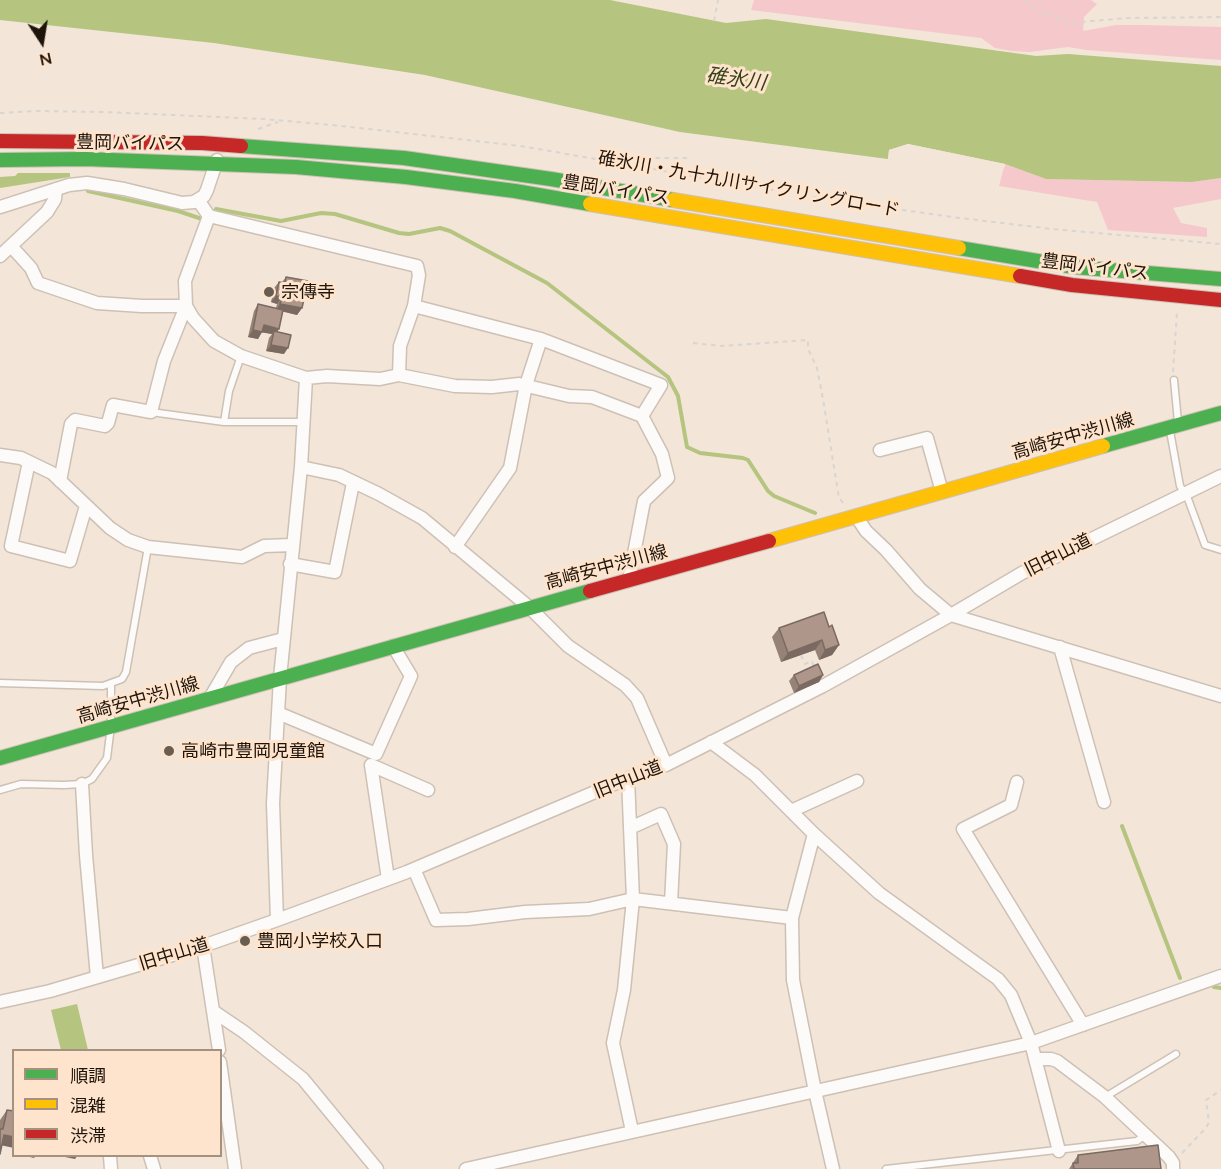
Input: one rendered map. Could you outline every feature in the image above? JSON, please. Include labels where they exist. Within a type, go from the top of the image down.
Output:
[{"type":"main road","name":"豊岡バイパス","points":[[0,141],[226,141],[393,157],[474,167],[1074,267],[1221,279]]},
{"type":"main road","name":"豊岡バイパス","points":[[0,160],[85,159],[216,163],[297,167],[395,176],[504,190],[1072,285],[1221,300]]},
{"type":"main road","name":"高崎安中渋川線","points":[[0,758],[1221,413]]},
{"type":"street","points":[[0,207],[56,189],[87,183],[182,203],[194,202],[207,190],[226,141]]},
{"type":"street","points":[[0,256],[47,212],[55,199],[56,189]]},
{"type":"street","points":[[198,200],[209,216],[417,266],[419,275],[414,306],[400,346],[399,375]]},
{"type":"street","points":[[60,481],[71,424],[75,420],[105,426],[114,405],[151,411],[164,361],[186,306],[185,281],[209,216]]},
{"type":"street","points":[[11,246],[31,268],[38,283],[97,303],[186,306]]},
{"type":"street","points":[[186,306],[193,318],[214,341],[242,356],[306,378],[327,376],[380,379],[399,375],[455,386],[492,387],[519,384],[569,396],[592,397],[642,416],[662,454],[668,478],[644,501],[628,580]]},
{"type":"street","points":[[414,306],[541,339],[661,385],[642,416]]},
{"type":"street","points":[[455,547],[510,468],[526,386],[541,339]]},
{"type":"street","points":[[277,920],[273,803],[280,678],[304,422],[306,378]]},
{"type":"street","points":[[880,450],[927,438],[942,492]]},
{"type":"street","points":[[0,455],[12,456],[52,473],[119,535],[148,548],[242,557],[264,546],[292,545]]},
{"type":"street","points":[[29,462],[11,546],[70,561],[86,506]]},
{"type":"street","points":[[300,467],[339,475],[423,518],[529,608],[568,646],[625,685],[637,698],[666,765]]},
{"type":"street","name":"旧中山道","points":[[0,1002],[50,991],[203,946],[277,920],[414,869],[628,778],[666,765],[823,686],[1022,573],[1184,492],[1221,476]]},
{"type":"street","points":[[290,564],[335,572],[353,483]]},
{"type":"street","points":[[856,516],[866,531],[920,589],[951,615],[1221,696]]},
{"type":"street","points":[[210,698],[231,662],[249,648],[284,639]]},
{"type":"street","points":[[278,713],[376,754],[411,676],[393,646]]},
{"type":"street","points":[[1060,647],[1104,802]]},
{"type":"street","points":[[711,741],[755,775],[814,834],[879,893],[998,979],[1011,995],[1031,1043],[1059,1151]]},
{"type":"street","points":[[388,879],[371,765],[428,790]]},
{"type":"street","points":[[628,778],[633,899],[624,990],[613,1043],[632,1131]]},
{"type":"street","points":[[791,811],[857,781]]},
{"type":"street","points":[[1017,782],[1011,805],[963,829],[1083,1026]]},
{"type":"street","points":[[82,784],[97,977]]},
{"type":"street","points":[[630,828],[661,814],[674,844],[671,903]]},
{"type":"street","points":[[814,834],[792,918],[794,980],[815,1091],[833,1169]]},
{"type":"street","points":[[414,869],[436,920],[589,909],[633,899],[792,918]]},
{"type":"street","points":[[203,946],[219,1049]]},
{"type":"street","points":[[466,1169],[1031,1043],[1221,976]]},
{"type":"street","points":[[213,1011],[303,1078],[377,1169]]},
{"type":"street","points":[[1035,1059],[1057,1060],[1105,1097],[1173,1164]]},
{"type":"street","points":[[223,1093],[236,1169]]},
{"type":"lane","points":[[224,422],[229,391],[242,356]]},
{"type":"lane","points":[[1174,380],[1174,426],[1180,486],[1204,545],[1221,550]]},
{"type":"lane","points":[[151,411],[224,422],[304,422]]},
{"type":"lane","points":[[0,683],[103,686],[122,678],[126,672],[148,548]]},
{"type":"lane","points":[[0,790],[21,783],[82,784],[92,779],[107,758],[111,726],[111,683]]},
{"type":"lane","points":[[1105,1097],[1176,1054]]},
{"type":"lane","points":[[886,1169],[1137,1141],[1145,1135]]},
{"type":"path","points":[[714,21],[718,0]]},
{"type":"path","points":[[1024,0],[1040,11],[1070,23],[1126,18],[1221,17]]},
{"type":"path","name":"碓氷川・九十九川サイクリングロード","points":[[0,113],[104,112],[332,125],[521,146],[825,199],[952,217],[1063,230],[1221,244]]},
{"type":"path","points":[[252,129],[262,129],[278,122]]},
{"type":"path","points":[[617,161],[632,158],[687,158]]},
{"type":"path","points":[[1174,380],[1177,306]]},
{"type":"path","points":[[693,343],[722,346],[808,340],[808,349],[817,368],[839,498],[856,516]]},
{"type":"path","points":[[801,655],[805,664],[812,661],[823,686]]},
{"type":"path","points":[[1173,1164],[1206,1128],[1209,1122],[1206,1100],[1221,1090]]},
{"type":"shaded area","points":[[754,0],[1091,0],[1097,4],[1084,17],[1083,31],[1116,25],[1221,27],[1221,60],[1068,47],[1030,52],[1012,51],[995,48],[981,38],[751,10]]},
{"type":"shaded area","points":[[1005,164],[1046,179],[1192,182],[1221,178],[1221,199],[1173,208],[1181,223],[1207,228],[1207,237],[1108,230],[1097,202],[999,186]]},
{"type":"water","name":"碓氷川","points":[[0,0],[610,0],[726,23],[766,19],[1036,56],[1068,54],[1221,66],[1221,178],[1192,182],[1046,179],[1005,164],[908,144],[889,150],[888,159],[680,132],[425,75],[214,43],[0,20]]},
{"type":"water","points":[[18,173],[70,173],[70,177],[0,188],[0,177],[15,176]]},
{"type":"water","points":[[77,1004],[88,1049],[61,1049],[51,1010]]},
{"type":"pier","points":[[908,144],[1005,164],[1005,167],[909,147],[892,153],[891,160],[888,162],[889,150]]},
{"type":"building","points":[[286,277],[308,281],[302,308],[280,304],[282,297],[276,296],[279,282],[285,283]]},
{"type":"building","points":[[258,304],[283,310],[279,329],[264,325],[262,332],[253,330]]},
{"type":"building","points":[[274,331],[291,335],[288,348],[271,345]]},
{"type":"building","points":[[824,612],[829,627],[832,625],[839,645],[825,650],[822,640],[788,653],[779,628]]},
{"type":"building","points":[[818,664],[823,675],[799,686],[794,675]]},
{"type":"building","points":[[7,1110],[12,1111],[12,1137],[4,1135],[0,1154],[0,1129],[3,1129]]},
{"type":"building","points":[[1158,1145],[1161,1169],[1074,1169],[1073,1163],[1078,1163],[1078,1155]]},
{"type":"waterway","points":[[88,191],[178,211],[202,219]]},
{"type":"waterway","points":[[216,209],[281,221],[321,213],[335,214],[409,234],[440,228],[450,231],[547,283],[668,377],[678,396],[687,447],[700,453],[748,460],[768,491],[774,496],[815,513]]},
{"type":"waterway","points":[[1122,826],[1180,978]]},
{"type":"waterway","points":[[1214,987],[1221,988]]},
{"type":"traffic: fast","points":[[241,146],[404,158],[551,179],[673,200]]},
{"type":"traffic: fast","points":[[0,160],[85,159],[296,167],[406,177],[515,191],[590,204]]},
{"type":"traffic: fast","points":[[959,248],[1074,267],[1221,279]]},
{"type":"traffic: fast","points":[[1103,446],[1221,413]]},
{"type":"traffic: fast","points":[[0,758],[590,591]]},
{"type":"traffic: slow","points":[[673,200],[959,248]]},
{"type":"traffic: slow","points":[[590,204],[1020,276]]},
{"type":"traffic: slow","points":[[769,541],[1103,446]]},
{"type":"traffic: jam","points":[[0,141],[202,143],[241,146]]},
{"type":"traffic: jam","points":[[1020,276],[1072,285],[1221,300]]},
{"type":"traffic: jam","points":[[590,591],[769,541]]},
{"type":"place","name":"宗傳寺","points":[[269,292]]},
{"type":"place","name":"高崎市豊岡児童館","points":[[169,751]]},
{"type":"place","name":"豊岡小学校入口","points":[[245,941]]}]
